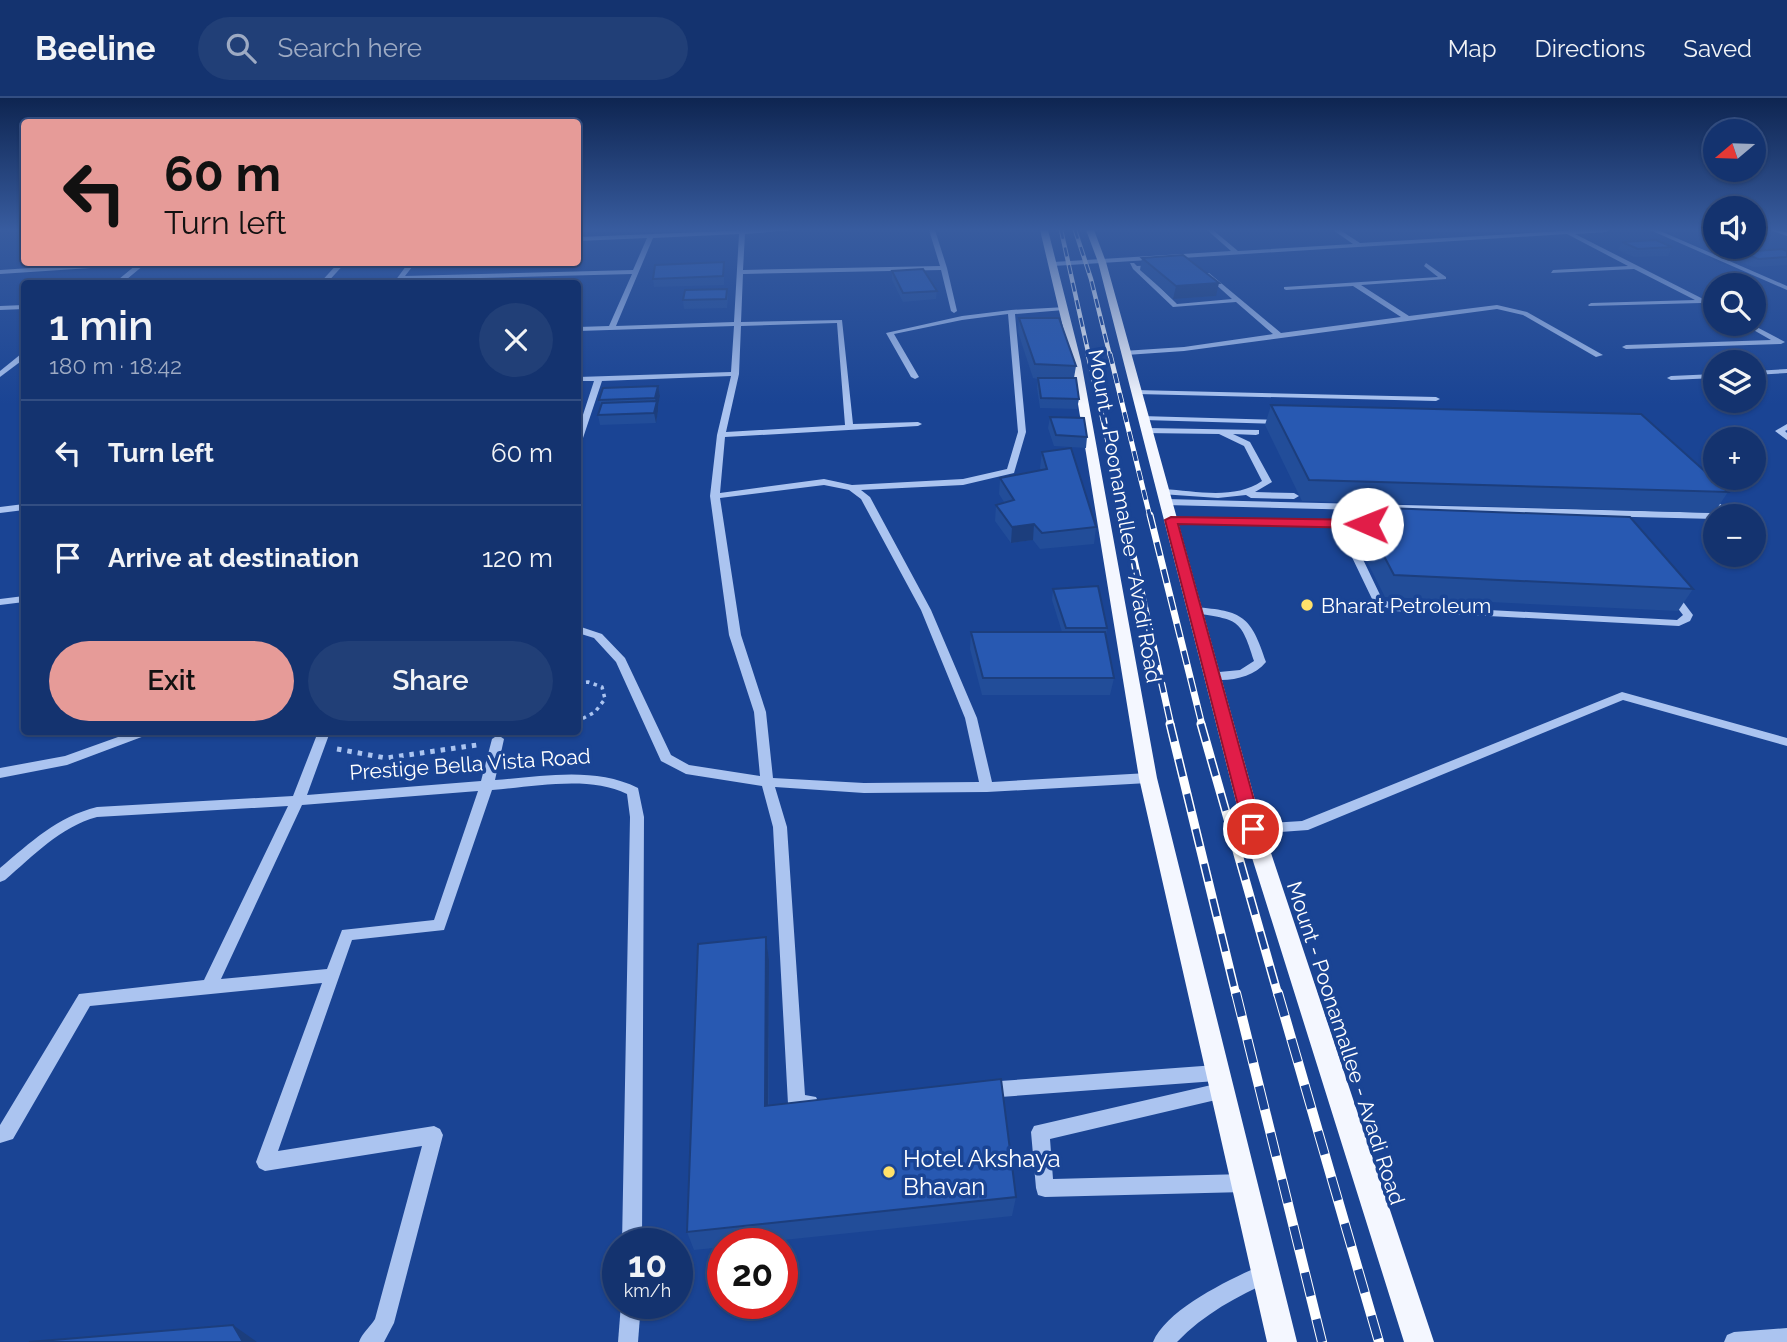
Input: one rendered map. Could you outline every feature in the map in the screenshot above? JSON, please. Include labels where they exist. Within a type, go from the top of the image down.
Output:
[{"type":"main road","name":"Mount - Poonamallee - Avadi Road","points":[[1059,288],[1076,361],[1148,778],[1218,1082],[1245,1182],[1282,1342]]},
{"type":"main road","name":"Mount - Poonamallee - Avadi Road","points":[[1109,288],[1253,829],[1419,1342]]},
{"type":"street","points":[[612,328],[629,288]]},
{"type":"street","points":[[739,288],[735,374],[721,435],[715,496],[735,635],[760,712],[767,782],[780,827],[797,1104],[824,1102]]},
{"type":"street","points":[[949,288],[954,311]]},
{"type":"street","points":[[1156,288],[1175,306],[1240,300]]},
{"type":"street","points":[[1224,288],[1279,335]]},
{"type":"street","points":[[1360,288],[1407,318]]},
{"type":"street","points":[[1676,288],[1703,302]]},
{"type":"street","points":[[1591,305],[1703,302]]},
{"type":"street","points":[[0,308],[21,307]]},
{"type":"street","points":[[1126,353],[1184,349],[1504,307],[1541,321],[1599,355]]},
{"type":"street","points":[[915,377],[890,333],[962,318],[1064,309]]},
{"type":"street","points":[[715,496],[824,482],[852,488],[963,482],[1011,471],[1022,432],[1011,312]]},
{"type":"street","points":[[581,329],[840,321],[849,427]]},
{"type":"street","points":[[1766,334],[1784,343]]},
{"type":"street","points":[[1626,347],[1784,343]]},
{"type":"street","points":[[0,375],[21,358]]},
{"type":"street","points":[[1766,373],[1787,372]]},
{"type":"street","points":[[581,379],[735,374]]},
{"type":"street","points":[[1671,378],[1703,377]]},
{"type":"street","points":[[581,432],[599,378]]},
{"type":"street","points":[[1137,392],[1436,400]]},
{"type":"street","points":[[1145,424],[1291,422]]},
{"type":"street","points":[[721,435],[918,424]]},
{"type":"street","points":[[1145,424],[1197,431],[1256,432]]},
{"type":"street","points":[[1787,427],[1779,431],[1787,437]]},
{"type":"street","points":[[1219,431],[1247,444],[1266,482],[1259,490],[1240,494]]},
{"type":"street","points":[[852,488],[865,497],[926,610],[971,719],[987,787]]},
{"type":"street","points":[[1699,488],[1715,504]]},
{"type":"street","points":[[1167,505],[1221,494],[1294,496]]},
{"type":"street","points":[[1167,505],[1703,516]]},
{"type":"street","points":[[1167,505],[1341,524],[1383,524]]},
{"type":"street","points":[[0,510],[21,507]]},
{"type":"street","points":[[1341,524],[1378,601],[1394,608],[1679,623],[1688,615],[1664,583]]},
{"type":"street","points":[[2,605],[21,600]]},
{"type":"street","points":[[1195,610],[1240,619],[1248,626],[1260,662],[1254,670],[1213,676]]},
{"type":"street","points":[[581,630],[598,636],[621,661],[666,758],[685,769],[767,782],[864,789],[987,787],[1148,778]]},
{"type":"street","points":[[1253,829],[1303,826],[1622,696],[1787,743]]},
{"type":"street","points":[[0,773],[67,760],[135,735]]},
{"type":"street","points":[[209,987],[298,800],[323,735]]},
{"type":"street","points":[[373,1341],[384,1323],[434,1135],[265,1162],[348,934],[439,926],[487,786],[498,738]]},
{"type":"street","name":"Prestige Bella Vista Road","points":[[0,876],[62,827],[92,813],[602,779],[620,783],[633,791],[637,817],[632,1228]]},
{"type":"street","points":[[0,1134],[7,1133],[85,999],[332,975]]},
{"type":"street","points":[[973,1091],[1218,1082]]},
{"type":"street","points":[[1218,1082],[1040,1132],[1045,1188],[1245,1182]]},
{"type":"street","points":[[1163,1342],[1178,1325],[1232,1287],[1267,1273]]},
{"type":"street","points":[[628,1342],[630,1319]]},
{"type":"street","points":[[1734,1342],[1787,1338]]},
{"type":"path","points":[[581,683],[602,687],[605,699],[594,712],[581,719]]},
{"type":"path","points":[[333,744],[339,752],[386,758],[478,745],[498,738]]},
{"type":"building","points":[[901,288],[935,288],[937,291],[903,293]]},
{"type":"building","points":[[727,289],[726,299],[683,300],[685,290]]},
{"type":"building","points":[[1019,318],[1059,318],[1076,366],[1035,364]]},
{"type":"building","points":[[1038,378],[1076,378],[1079,399],[1041,398]]},
{"type":"building","points":[[658,386],[655,398],[599,400],[603,388]]},
{"type":"building","points":[[657,401],[654,413],[598,415],[602,403]]},
{"type":"building","points":[[1271,405],[1641,414],[1703,470],[1703,490],[1728,492],[1309,480]]},
{"type":"building","points":[[1050,417],[1084,418],[1087,437],[1056,435]]},
{"type":"building","points":[[1071,448],[1096,527],[1042,533],[1034,524],[1012,527],[996,505],[1014,500],[1000,478],[1047,469],[1042,452]]},
{"type":"building","points":[[1358,507],[1630,517],[1693,589],[1394,575]]},
{"type":"building","points":[[1098,586],[1107,628],[1066,628],[1053,589]]},
{"type":"building","points":[[971,632],[1105,632],[1114,678],[983,678]]},
{"type":"building","points":[[766,937],[765,1106],[1001,1079],[1016,1197],[693,1231],[693,1228],[687,1228],[698,944]]},
{"type":"building","points":[[233,1325],[243,1342],[29,1342]]},
{"type":"railway","points":[[1074,288],[1089,356]]},
{"type":"railway","points":[[1093,288],[1110,356]]},
{"type":"railway","points":[[1088,354],[1125,517]]},
{"type":"railway","points":[[1110,354],[1150,517]]},
{"type":"railway","points":[[1124,515],[1171,725]]},
{"type":"railway","points":[[1150,515],[1202,725]]},
{"type":"railway","points":[[1170,724],[1236,995]]},
{"type":"railway","points":[[1201,724],[1278,995]]},
{"type":"railway","points":[[1236,993],[1322,1342]]},
{"type":"railway","points":[[1278,993],[1379,1342]]},
{"type":"place","name":"Bharat Petroleum","points":[[1307,605]]},
{"type":"place","name":"Hotel Akshaya Bhavan","points":[[889,1172]]},
{"type":"route","points":[[1253,829],[1171,520],[1367,524]]}]
